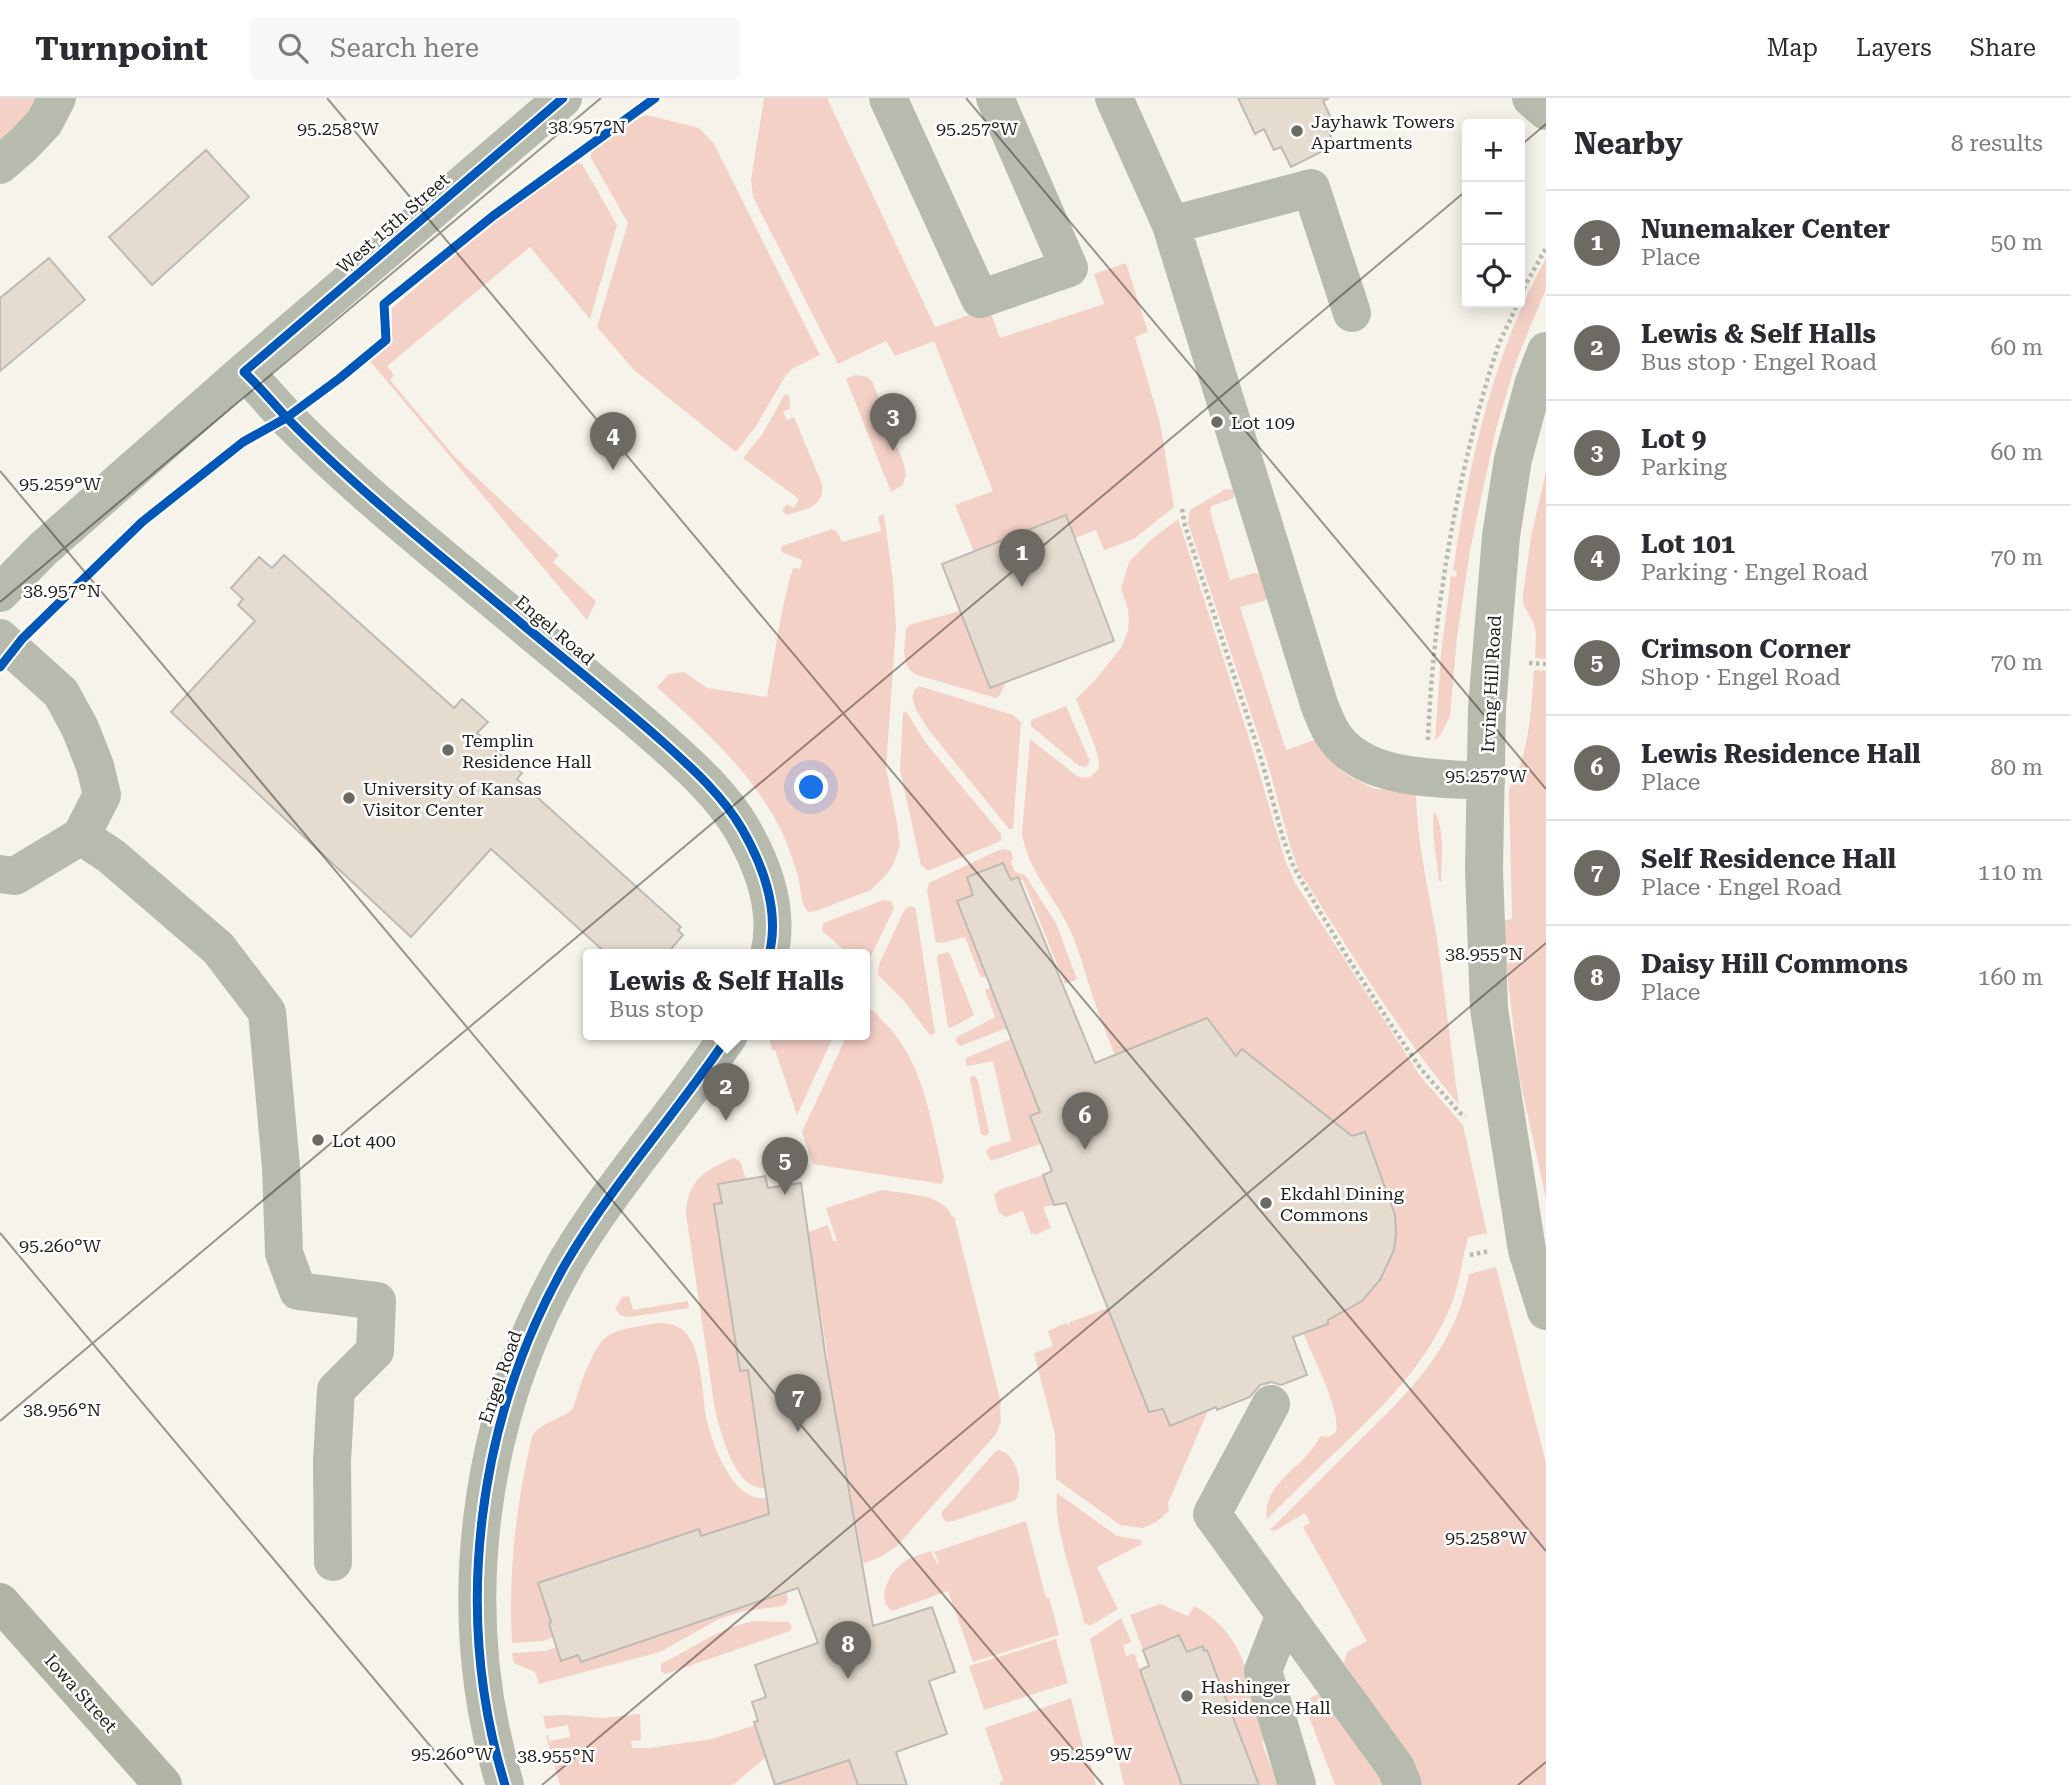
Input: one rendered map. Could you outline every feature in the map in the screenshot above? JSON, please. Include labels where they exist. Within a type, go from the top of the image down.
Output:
[{"type":"highway","name":"Iowa Street","points":[[0,1602],[163,1785]]},
{"type":"street","points":[[0,165],[44,123],[57,98]]},
{"type":"street","name":"West 15th Street","points":[[0,593],[43,549],[244,372],[563,98]]},
{"type":"street","points":[[888,98],[979,299],[1069,268],[995,98]]},
{"type":"street","points":[[1114,98],[1171,225],[1320,707],[1333,736],[1348,752],[1375,768],[1426,777],[1486,781]]},
{"type":"street","points":[[1531,98],[1546,111]]},
{"type":"street","points":[[1171,225],[1311,188],[1352,313]]},
{"type":"street","name":"Irving Hill Road","points":[[1546,351],[1534,382],[1513,459],[1501,536],[1487,708],[1484,869],[1489,1009],[1527,1250],[1546,1311]]},
{"type":"street","name":"Engel Road","points":[[244,372],[286,418],[385,508],[615,700],[705,781],[742,828],[767,881],[773,912],[771,949]]},
{"type":"street","points":[[0,638],[61,693],[80,728],[95,766],[102,795],[81,836],[15,876],[0,874]]},
{"type":"street","points":[[81,836],[111,856],[218,948],[267,1012],[281,1167],[284,1253],[298,1291],[377,1301],[375,1351],[336,1390],[332,1461],[333,1562]]},
{"type":"street","name":"Engel Road","points":[[505,1785],[496,1756],[484,1686],[477,1616],[479,1552],[486,1490],[506,1402],[514,1375],[538,1319],[566,1264],[592,1223],[725,1040]]},
{"type":"street","points":[[1271,1404],[1212,1514],[1396,1768],[1403,1785]]},
{"type":"street","points":[[1285,1614],[1264,1671],[1297,1785]]},
{"type":"path","points":[[1525,286],[1546,248]]},
{"type":"path","points":[[1428,748],[1430,681],[1462,484],[1472,435],[1497,348],[1515,308]]},
{"type":"path","points":[[1182,509],[1185,526],[1260,755],[1292,863],[1340,945],[1415,1059],[1460,1112],[1467,1116]]},
{"type":"path","points":[[1529,663],[1546,664]]},
{"type":"path","points":[[1470,1255],[1497,1250]]},
{"type":"shaded area","points":[[0,98],[41,98],[0,146]]},
{"type":"shaded area","points":[[764,98],[827,98],[935,327],[989,308],[1000,338],[1104,304],[1094,274],[1126,263],[1148,332],[1135,337],[1160,423],[1174,507],[1134,539],[1104,550],[1096,530],[1075,538],[1066,515],[974,552],[955,505],[993,491],[934,341],[895,356],[886,341],[838,364],[753,197],[751,180]]},
{"type":"shaded area","points":[[647,115],[699,128],[714,144],[820,355],[792,369],[786,375],[756,426],[736,452],[634,370],[597,327],[628,223],[591,158],[591,152],[640,117]]},
{"type":"shaded area","points":[[577,163],[582,164],[617,225],[590,319],[530,247],[387,366],[394,375],[390,380],[455,457],[559,555],[553,562],[596,601],[587,620],[370,361],[391,343],[392,308],[497,219]]},
{"type":"shaded area","points":[[1546,258],[1546,289],[1517,359],[1496,429],[1470,550],[1457,637],[1450,716],[1435,740],[1441,654],[1451,576],[1456,577],[1457,571],[1453,570],[1475,450],[1511,332],[1521,308],[1525,308],[1527,295]]},
{"type":"shaded area","points":[[855,375],[868,377],[872,381],[904,464],[906,474],[903,485],[891,492],[846,379]]},
{"type":"shaded area","points":[[785,394],[789,395],[790,408],[783,412],[787,420],[794,417],[822,484],[817,503],[787,515],[782,511],[787,504],[794,508],[799,499],[743,458],[763,433]]},
{"type":"shaded area","points":[[1546,471],[1546,659],[1535,658],[1536,633],[1523,604],[1523,594],[1531,537]]},
{"type":"shaded area","points":[[1233,489],[1232,499],[1211,506],[1210,511],[1230,580],[1254,573],[1263,575],[1269,597],[1264,601],[1240,607],[1286,750],[1314,740],[1340,770],[1351,777],[1375,789],[1402,790],[1416,794],[1421,847],[1439,954],[1459,1105],[1395,1020],[1299,871],[1269,768],[1188,523],[1190,510],[1224,490]]},
{"type":"shaded area","points":[[884,514],[896,627],[886,768],[900,846],[892,867],[871,890],[808,912],[803,905],[798,876],[781,830],[756,789],[726,753],[657,687],[669,674],[684,672],[707,688],[767,697],[788,584],[793,568],[800,569],[802,560],[781,552],[782,546],[832,529],[837,532],[842,542],[881,531],[878,517]]},
{"type":"shaded area","points":[[1178,519],[1249,738],[1285,860],[1295,883],[1421,1077],[1463,1125],[1487,1233],[1468,1237],[1458,1284],[1439,1331],[1402,1384],[1267,1519],[1267,1506],[1278,1484],[1314,1447],[1320,1436],[1329,1437],[1336,1432],[1330,1397],[1303,1333],[1362,1301],[1380,1280],[1394,1250],[1395,1215],[1365,1132],[1352,1136],[1243,1050],[1236,1057],[1227,1051],[1207,1018],[1115,1055],[1072,935],[1029,858],[1022,833],[1030,739],[1077,776],[1088,777],[1098,769],[1097,753],[1076,699],[1121,648],[1128,631],[1128,609],[1121,589],[1129,562],[1153,538]]},
{"type":"shaded area","points":[[960,611],[990,688],[1006,682],[996,698],[917,675],[905,661],[906,630],[909,625]]},
{"type":"shaded area","points":[[1534,670],[1546,671],[1546,1199],[1519,1075],[1501,921],[1512,919],[1509,789],[1525,746]]},
{"type":"shaded area","points":[[919,686],[1013,715],[1021,722],[1013,829],[1009,829],[928,729],[916,710],[912,697]]},
{"type":"shaded area","points":[[1066,706],[1090,761],[1086,767],[1079,766],[1031,726],[1031,720]]},
{"type":"shaded area","points":[[906,711],[925,742],[1001,834],[1001,841],[930,870],[921,865],[900,770],[903,713]]},
{"type":"shaded area","points":[[1434,811],[1441,836],[1441,882],[1434,838]]},
{"type":"shaded area","points":[[1005,849],[1011,851],[1015,872],[1025,875],[1056,923],[1077,979],[1065,984],[1023,880],[1019,881],[1017,878],[1011,880],[967,877],[973,895],[987,976],[981,978],[965,937],[936,942],[927,890],[929,883]]},
{"type":"shaded area","points":[[884,900],[891,901],[894,908],[870,958],[870,949],[843,949],[822,931],[826,922]]},
{"type":"shaded area","points":[[911,906],[916,912],[935,1033],[933,1035],[929,1034],[904,1001],[878,975],[879,964],[903,913]]},
{"type":"shaded area","points":[[947,952],[974,1015],[951,1028],[948,1027],[937,959],[938,955]]},
{"type":"shaded area","points":[[991,987],[1007,1028],[960,1046],[955,1041],[957,1037],[995,1017],[985,990]]},
{"type":"shaded area","points":[[870,1009],[896,1035],[916,1072],[935,1135],[944,1177],[942,1184],[813,1164],[802,1132],[845,1040],[870,1040]]},
{"type":"shaded area","points":[[1011,1039],[1040,1112],[1030,1117],[1041,1144],[991,1161],[986,1152],[989,1147],[1011,1141],[993,1061],[968,1066],[966,1058]]},
{"type":"shaded area","points":[[832,1040],[797,1115],[775,1050],[772,1051],[770,1041]]},
{"type":"shaded area","points":[[971,1076],[975,1076],[978,1081],[989,1132],[986,1136],[981,1134]]},
{"type":"shaded area","points":[[734,1158],[740,1161],[746,1179],[719,1184],[722,1203],[714,1204],[748,1370],[766,1488],[755,1487],[746,1481],[731,1459],[721,1432],[715,1410],[686,1214],[690,1193],[700,1178],[714,1167]]},
{"type":"shaded area","points":[[1043,1175],[1054,1205],[1043,1207],[1051,1228],[1035,1235],[1031,1234],[1023,1211],[1006,1217],[999,1213],[994,1195],[999,1190]]},
{"type":"shaded area","points":[[882,1190],[932,1199],[941,1203],[952,1217],[954,1216],[1001,1403],[1001,1421],[996,1434],[897,1546],[865,1563],[829,1374],[815,1362],[828,1359],[808,1232],[828,1225],[833,1241],[837,1241],[826,1208]]},
{"type":"shaded area","points":[[1496,1267],[1546,1463],[1546,1785],[1423,1785],[1416,1767],[1344,1663],[1347,1652],[1367,1641],[1303,1527],[1310,1523],[1305,1513],[1275,1531],[1270,1530],[1395,1405],[1428,1367],[1453,1325],[1469,1274]]},
{"type":"shaded area","points":[[629,1296],[633,1310],[688,1301],[689,1308],[629,1317],[620,1315],[615,1309],[622,1297]]},
{"type":"shaded area","points":[[1108,1308],[1149,1412],[1163,1409],[1170,1426],[1208,1411],[1168,1503],[1169,1511],[1143,1528],[1120,1525],[1056,1479],[1055,1435],[1034,1353],[1053,1346],[1048,1331],[1066,1323],[1069,1326],[1070,1322]]},
{"type":"shaded area","points":[[659,1323],[679,1327],[690,1339],[699,1362],[708,1425],[718,1455],[742,1490],[754,1497],[768,1498],[770,1514],[699,1537],[699,1529],[538,1583],[553,1637],[544,1641],[512,1643],[514,1539],[532,1436],[540,1427],[572,1409],[595,1353],[607,1336],[626,1329]]},
{"type":"shaded area","points":[[998,1450],[1010,1457],[1017,1470],[1019,1486],[1016,1500],[953,1521],[944,1520],[941,1513]]},
{"type":"shaded area","points":[[1057,1493],[1117,1536],[1141,1540],[1142,1544],[1097,1567],[1118,1609],[1090,1626],[1084,1623],[1062,1541]]},
{"type":"shaded area","points":[[1026,1521],[1046,1598],[1049,1597],[1059,1635],[973,1662],[948,1591],[892,1611],[887,1606],[886,1585],[899,1566],[907,1560],[931,1551],[937,1564],[939,1562],[934,1552]]},
{"type":"shaded area","points":[[786,1592],[788,1599],[783,1606],[744,1611],[719,1619],[660,1652],[539,1684],[535,1672],[514,1663],[512,1653],[545,1651],[556,1647],[560,1661]]},
{"type":"shaded area","points":[[1160,1604],[1188,1616],[1194,1606],[1212,1617],[1226,1631],[1251,1683],[1264,1741],[1262,1743],[1278,1785],[1260,1785],[1207,1650],[1204,1651],[1202,1646],[1187,1652],[1179,1636],[1143,1650],[1130,1615]]},
{"type":"shaded area","points":[[1121,1618],[1131,1641],[1123,1645],[1126,1656],[1134,1653],[1182,1785],[1124,1785],[1090,1639]]},
{"type":"shaded area","points":[[755,1621],[789,1622],[792,1627],[790,1631],[666,1674],[661,1672],[661,1664],[707,1639],[730,1628]]},
{"type":"shaded area","points":[[1056,1639],[1068,1683],[984,1710],[969,1666]]},
{"type":"shaded area","points":[[1323,1694],[1391,1785],[1335,1785],[1306,1709],[1311,1698]]},
{"type":"shaded area","points":[[1071,1698],[1096,1785],[1000,1785],[1003,1780],[985,1728]]},
{"type":"shaded area","points":[[640,1714],[641,1740],[631,1741],[632,1748],[712,1739],[755,1725],[766,1757],[733,1785],[560,1785],[546,1736],[548,1735],[549,1741],[570,1737],[568,1725],[546,1729],[543,1716],[603,1718]]},
{"type":"shaded area","points":[[849,1760],[858,1785],[775,1785]]},
{"type":"building","name":"Jayhawk Towers Apartments","points":[[1238,98],[1329,98],[1323,101],[1333,122],[1326,126],[1335,145],[1291,167],[1281,147],[1274,150],[1264,129],[1255,134]]},
{"type":"building","points":[[206,150],[249,197],[152,285],[109,237]]},
{"type":"building","points":[[49,258],[85,300],[0,371],[0,298]]},
{"type":"building","points":[[1066,515],[1114,641],[990,688],[942,564]]},
{"type":"building","points":[[284,555],[454,708],[462,699],[488,722],[477,733],[522,773],[517,779],[681,927],[678,930],[683,935],[671,949],[601,949],[491,849],[411,937],[171,712],[255,621],[238,605],[243,599],[231,588],[259,557],[272,568]]},
{"type":"building","name":"Ekdahl Dining Commons","points":[[1003,863],[1011,880],[1018,877],[1095,1063],[1207,1018],[1236,1056],[1242,1049],[1352,1136],[1365,1132],[1395,1215],[1394,1250],[1380,1280],[1362,1301],[1328,1320],[1328,1324],[1293,1337],[1307,1375],[1281,1385],[1271,1382],[1260,1385],[1250,1397],[1217,1410],[1216,1407],[1170,1426],[1163,1409],[1149,1412],[1066,1203],[1054,1205],[1043,1175],[1052,1171],[1030,1116],[1040,1112],[957,901],[973,895],[967,877]]},
{"type":"building","points":[[765,1176],[768,1188],[801,1183],[826,1360],[873,1626],[932,1607],[955,1672],[929,1681],[947,1734],[896,1752],[907,1785],[858,1785],[849,1760],[775,1785],[754,1722],[758,1721],[752,1702],[766,1697],[755,1665],[818,1643],[798,1588],[581,1662],[578,1655],[561,1661],[538,1583],[699,1529],[701,1536],[769,1514],[748,1370],[740,1371],[714,1204],[722,1203],[718,1184]]},
{"type":"building","name":"Hashinger Residence Hall","points":[[1179,1635],[1187,1652],[1203,1646],[1204,1651],[1207,1650],[1259,1785],[1182,1785],[1140,1670],[1149,1666],[1143,1650]]},
{"type":"cycle path","points":[[563,98],[244,372],[343,472],[647,728],[716,794],[742,829],[763,874],[773,922],[770,949]]},
{"type":"cycle path","points":[[0,667],[22,639],[142,522],[243,442],[286,418],[386,340],[384,304],[493,216],[655,98]]},
{"type":"cycle path","points":[[505,1785],[489,1720],[480,1653],[478,1585],[482,1518],[494,1451],[511,1386],[536,1323],[584,1233],[725,1040]]},
{"type":"place","name":"Jayhawk Towers Apartments","points":[[1297,131]]},
{"type":"place","name":"Lot 109","points":[[1217,422]]},
{"type":"place","name":"Lot 9","points":[[893,451]]},
{"type":"place","name":"Lot 101","points":[[613,470]]},
{"type":"place","name":"Nunemaker Center","points":[[1022,587]]},
{"type":"place","name":"Templin Residence Hall","points":[[448,750]]},
{"type":"place","name":"University of Kansas Visitor Center","points":[[349,798]]},
{"type":"place","name":"Lewis & Self Halls","points":[[726,1121]]},
{"type":"place","name":"Lot 400","points":[[318,1140]]},
{"type":"place","name":"Lewis Residence Hall","points":[[1085,1150]]},
{"type":"place","name":"Crimson Corner","points":[[785,1195]]},
{"type":"place","name":"Ekdahl Dining Commons","points":[[1266,1203]]},
{"type":"place","name":"Self Residence Hall","points":[[798,1432]]},
{"type":"place","name":"Daisy Hill Commons","points":[[848,1679]]},
{"type":"place","name":"Hashinger Residence Hall","points":[[1187,1696]]}]
